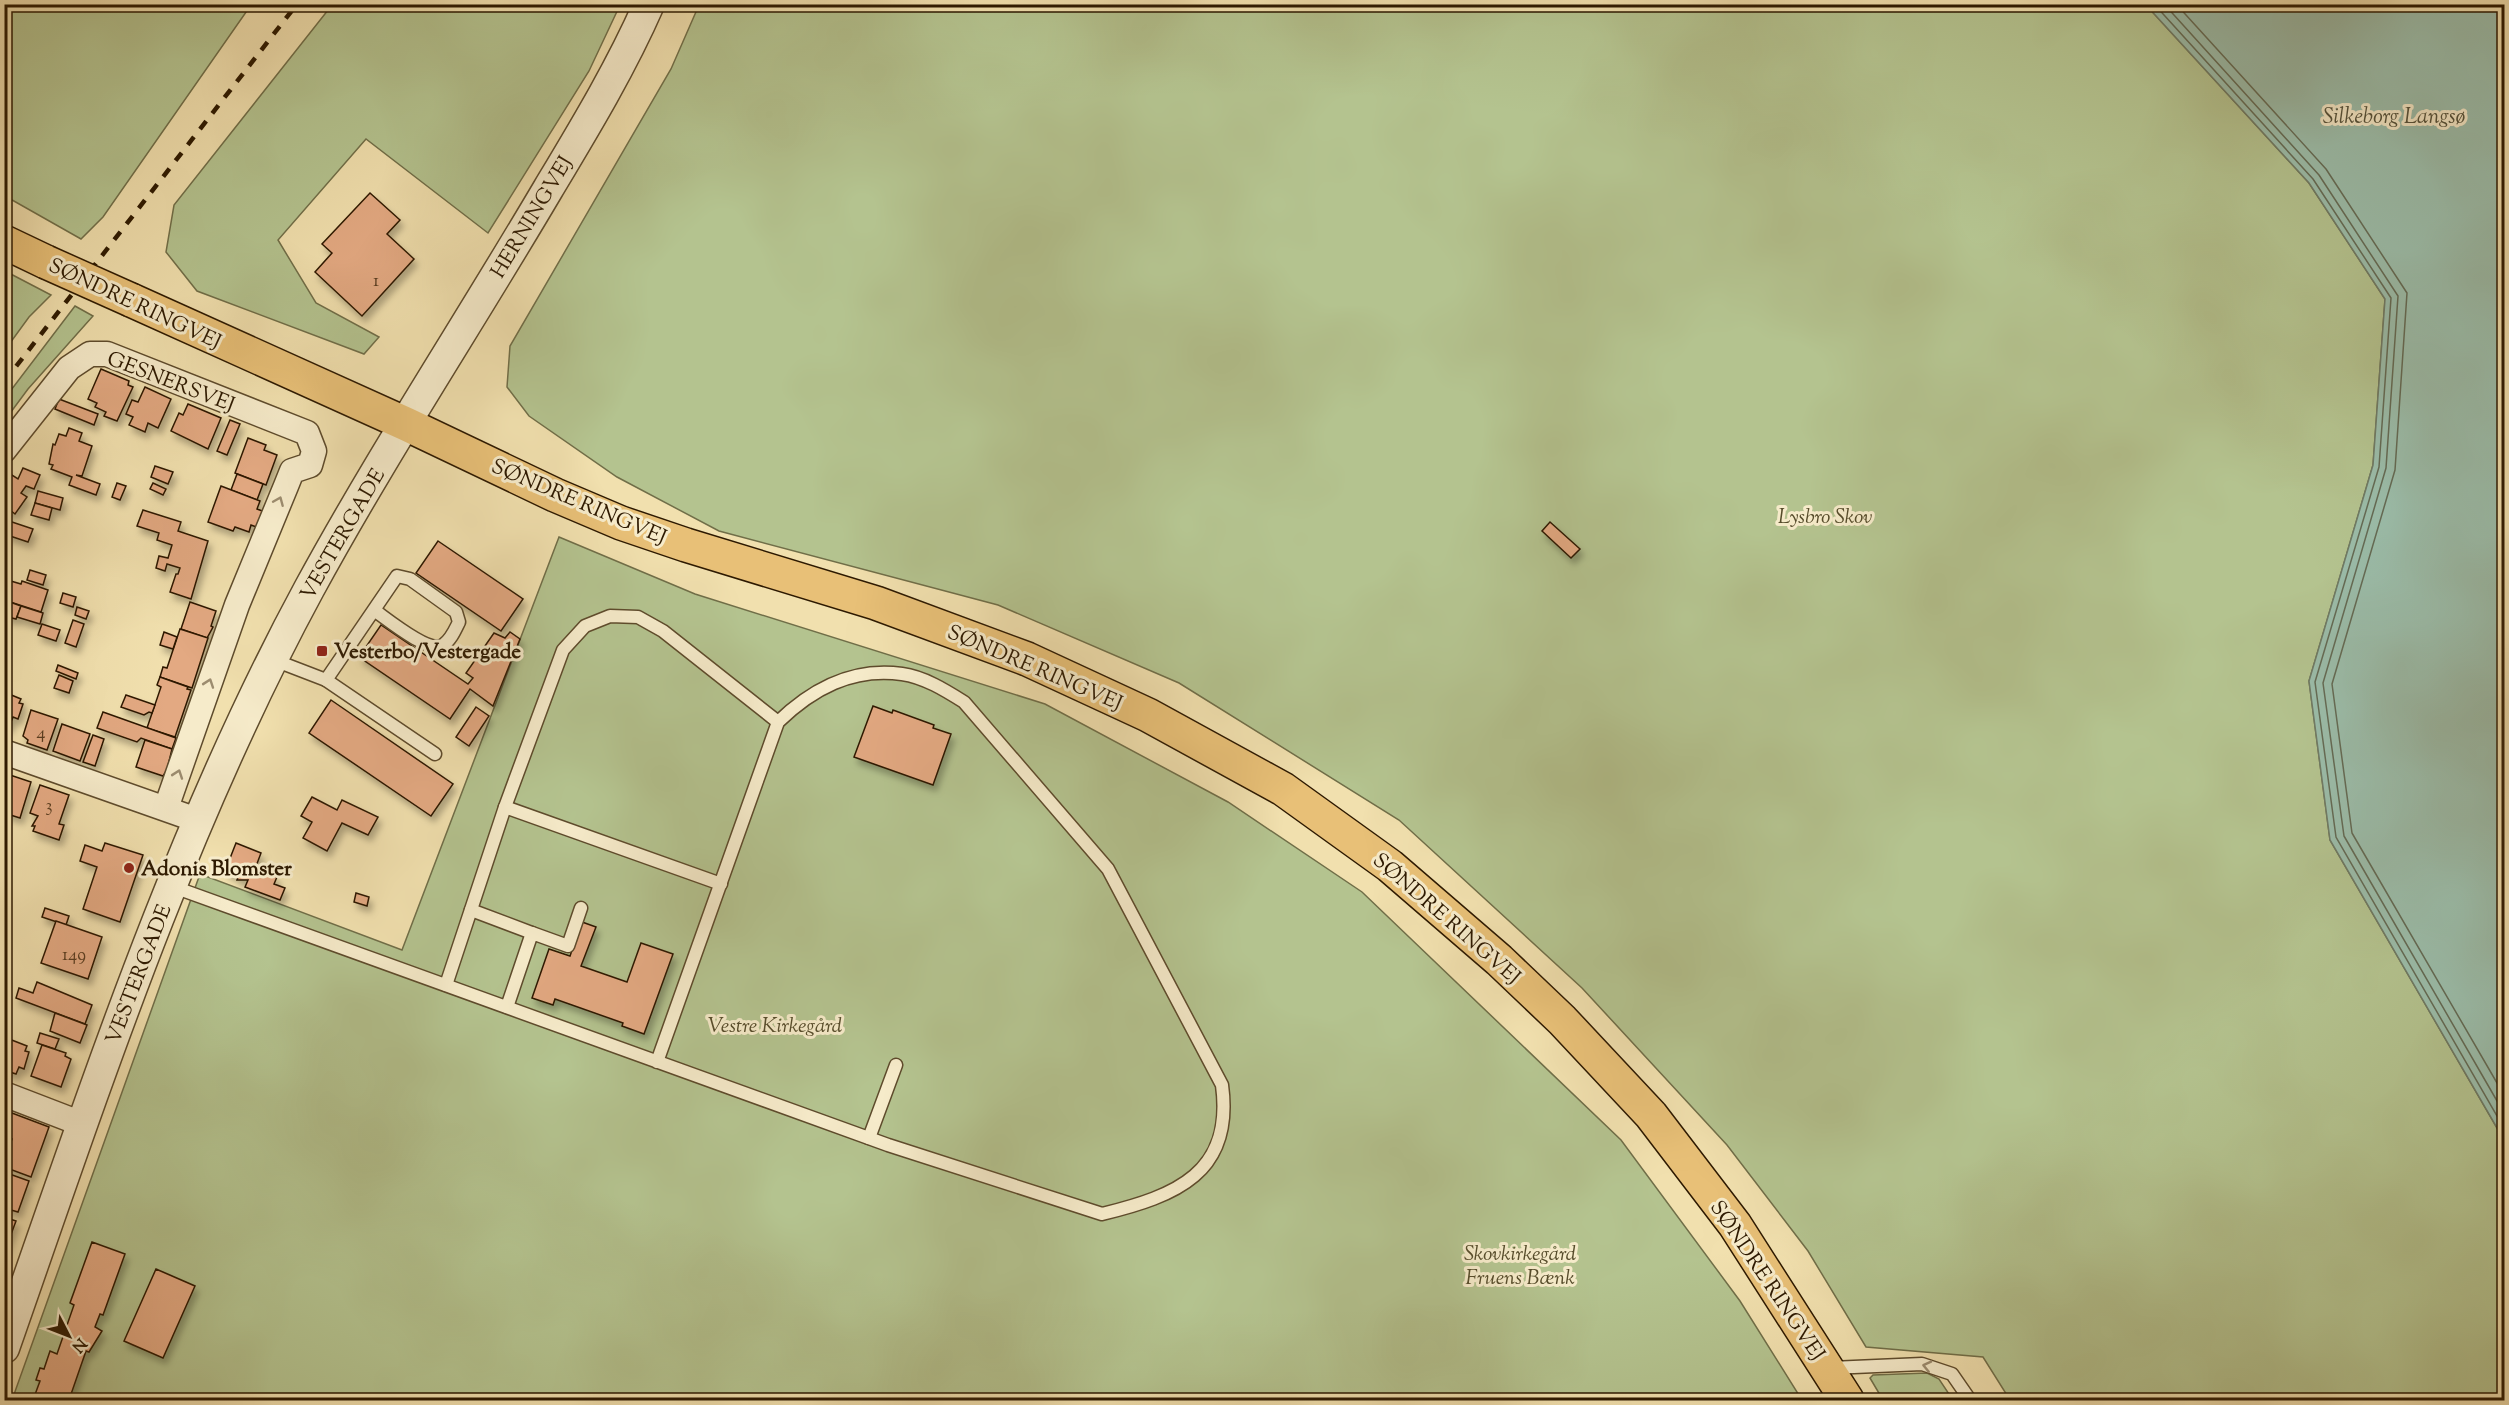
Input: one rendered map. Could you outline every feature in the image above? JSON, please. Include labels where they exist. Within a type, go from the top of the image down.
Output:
[{"type":"main road","name":"SØNDRE RINGVEJ","points":[[4,242],[406,424],[555,495],[621,523],[876,603],[1027,659],[1148,715],[1283,789],[1390,866],[1499,960],[1562,1020],[1651,1115],[1736,1225],[1847,1401]]},
{"type":"street","name":"HERNINGVEJ","points":[[406,424],[600,101],[649,4]]},
{"type":"street","name":"GESNERSVEJ","points":[[4,450],[69,368],[90,354],[107,354],[307,433],[314,451],[310,465],[292,471],[237,605],[166,808]]},
{"type":"street","name":"VESTERGADE","points":[[4,1348],[82,1124],[197,820],[310,588],[406,424]]},
{"type":"street","points":[[4,752],[197,820]]},
{"type":"street","points":[[4,1094],[82,1124]]},
{"type":"lane","points":[[326,680],[397,576],[410,579],[456,612],[459,622],[452,637],[437,648],[425,645],[374,610]]},
{"type":"lane","points":[[446,985],[505,807],[563,650],[585,626],[610,616],[638,617],[663,632],[778,722]]},
{"type":"lane","points":[[273,660],[326,680],[435,754]]},
{"type":"lane","points":[[171,885],[657,1062],[869,1138],[1102,1214],[1137,1206],[1175,1189],[1200,1172],[1215,1151],[1222,1134],[1226,1110],[1222,1085],[1108,869],[964,702],[936,684],[902,674],[866,674],[826,685],[797,703],[778,722],[657,1062]]},
{"type":"lane","points":[[505,807],[721,884]]},
{"type":"lane","points":[[471,910],[568,946],[581,908]]},
{"type":"lane","points":[[507,1007],[531,933]]},
{"type":"lane","points":[[869,1138],[896,1065]]},
{"type":"lane","points":[[1828,1369],[1922,1364],[1952,1374],[1970,1401]]},
{"type":"green space","points":[[4,5],[251,5],[103,217],[81,239],[5,196]]},
{"type":"green space","points":[[332,5],[620,5],[589,71],[488,233],[366,139],[278,240],[316,303],[379,337],[364,354],[197,291],[166,252],[174,205]]},
{"type":"green space","name":"Lysbro Skov","points":[[699,5],[2146,5],[2309,183],[2385,299],[2373,465],[2309,681],[2330,840],[2504,1140],[2504,1400],[2010,1400],[1983,1357],[1866,1347],[1808,1251],[1727,1145],[1582,988],[1399,820],[1179,683],[998,605],[719,531],[617,477],[529,416],[507,387],[510,346],[671,69]]},
{"type":"green space","points":[[5,271],[51,295],[29,317],[5,350]]},
{"type":"green space","points":[[75,306],[93,316],[28,389],[5,420],[5,398]]},
{"type":"green space","name":"Vestre Kirkegård","points":[[559,537],[695,594],[1045,704],[1228,802],[1362,892],[1621,1140],[1740,1301],[1802,1400],[12,1400],[200,874],[402,950]]},
{"type":"green space","points":[[1927,1373],[1939,1379],[1949,1394],[1940,1400],[1883,1400],[1870,1378],[1873,1375]]},
{"type":"water","name":"Silkeborg Langsø","points":[[2146,5],[2504,5],[2504,1140],[2330,840],[2309,681],[2373,465],[2385,299],[2309,183]]},
{"type":"building","points":[[370,193],[400,220],[387,234],[414,259],[362,316],[315,272],[332,253],[322,244]]},
{"type":"building","points":[[101,369],[129,381],[128,385],[133,387],[117,421],[104,416],[106,412],[95,407],[97,403],[88,399]]},
{"type":"building","points":[[145,387],[171,399],[158,428],[148,423],[145,432],[129,425],[133,417],[126,414],[132,400],[138,402]]},
{"type":"building","points":[[59,399],[98,414],[94,425],[55,409]]},
{"type":"building","points":[[188,404],[221,418],[208,449],[171,431],[179,413],[183,415]]},
{"type":"building","points":[[230,420],[240,424],[227,455],[217,451]]},
{"type":"building","points":[[69,428],[82,433],[79,441],[92,446],[82,476],[76,475],[100,484],[96,495],[69,485],[72,477],[51,469],[53,465],[49,464],[53,444],[55,445],[59,434],[66,436]]},
{"type":"building","points":[[248,438],[266,445],[264,450],[277,455],[266,485],[235,473]]},
{"type":"building","points":[[155,466],[173,472],[168,484],[151,477]]},
{"type":"building","points":[[23,468],[40,475],[34,489],[26,486],[21,493],[27,497],[15,514],[10,510],[5,517],[4,470],[18,479]]},
{"type":"building","points":[[237,474],[263,484],[257,500],[231,490]]},
{"type":"building","points":[[117,483],[126,486],[120,500],[112,497]]},
{"type":"building","points":[[153,483],[166,489],[163,495],[150,489]]},
{"type":"building","points":[[221,486],[260,501],[257,509],[265,512],[259,528],[251,525],[249,532],[235,527],[233,531],[208,522]]},
{"type":"building","points":[[38,491],[63,498],[60,510],[35,503]]},
{"type":"building","points":[[35,503],[52,508],[49,520],[31,515]]},
{"type":"building","points":[[143,510],[181,522],[178,531],[208,541],[191,599],[170,592],[180,568],[167,564],[165,571],[156,568],[159,556],[168,558],[172,545],[157,540],[159,533],[137,526]]},
{"type":"building","points":[[6,520],[33,529],[28,542],[4,534]]},
{"type":"building","points":[[1550,522],[1580,549],[1571,558],[1542,531]]},
{"type":"building","points":[[438,541],[523,599],[501,631],[416,573]]},
{"type":"building","points":[[30,570],[46,575],[43,585],[27,580]]},
{"type":"building","points":[[4,579],[21,584],[22,581],[48,590],[41,612],[4,600]]},
{"type":"building","points":[[63,593],[76,597],[73,607],[60,603]]},
{"type":"building","points":[[4,600],[21,606],[16,619],[4,616]]},
{"type":"building","points":[[190,602],[216,611],[211,626],[213,627],[207,638],[181,629]]},
{"type":"building","points":[[21,606],[43,613],[40,624],[17,617]]},
{"type":"building","points":[[77,607],[89,611],[86,619],[75,615]]},
{"type":"building","points":[[73,620],[84,624],[76,647],[65,643]]},
{"type":"building","points":[[42,624],[60,630],[56,641],[38,635]]},
{"type":"building","points":[[381,625],[468,684],[473,678],[466,673],[494,633],[505,638],[510,632],[520,639],[493,706],[470,689],[450,719],[359,657]]},
{"type":"building","points":[[180,629],[208,638],[192,688],[160,677],[163,667],[167,668]]},
{"type":"building","points":[[164,632],[177,637],[173,649],[160,645]]},
{"type":"building","points":[[58,665],[78,673],[76,679],[56,671]]},
{"type":"building","points":[[59,675],[73,681],[69,693],[54,688]]},
{"type":"building","points":[[160,677],[191,690],[175,737],[147,728],[161,687],[157,685]]},
{"type":"building","points":[[4,692],[21,699],[19,703],[23,704],[18,719],[13,717],[9,727],[4,725]]},
{"type":"building","points":[[126,695],[155,705],[152,713],[144,715],[121,707]]},
{"type":"building","points":[[331,700],[453,784],[431,816],[309,733]]},
{"type":"building","points":[[873,706],[892,713],[893,710],[934,725],[933,728],[951,734],[933,785],[854,757]]},
{"type":"building","points":[[476,707],[489,716],[469,746],[456,737]]},
{"type":"building","points":[[31,710],[58,719],[47,750],[27,743],[28,740],[23,736]]},
{"type":"building","points":[[103,712],[176,738],[172,749],[141,738],[137,742],[97,728]]},
{"type":"building","points":[[62,724],[90,734],[80,761],[53,751]]},
{"type":"building","points":[[93,735],[104,739],[95,766],[83,762]]},
{"type":"building","points":[[145,740],[172,749],[167,770],[163,776],[136,767]]},
{"type":"building","points":[[4,773],[31,782],[20,818],[4,813]]},
{"type":"building","points":[[40,785],[69,795],[59,824],[64,825],[59,840],[33,831],[35,826],[32,826],[38,816],[30,813]]},
{"type":"building","points":[[312,797],[337,810],[342,800],[378,817],[368,835],[342,823],[327,851],[303,838],[312,822],[301,816]]},
{"type":"building","points":[[105,843],[143,855],[120,922],[83,909],[97,867],[80,861],[85,845],[102,851]]},
{"type":"building","points":[[236,843],[261,853],[255,869],[277,877],[274,884],[285,888],[280,900],[245,887],[248,880],[237,880],[238,877],[225,871]]},
{"type":"building","points":[[356,893],[369,897],[367,906],[354,902]]},
{"type":"building","points":[[45,908],[69,916],[66,925],[42,917]]},
{"type":"building","points":[[56,921],[102,937],[88,979],[41,963]]},
{"type":"building","points":[[582,922],[596,927],[581,966],[627,982],[641,943],[673,954],[644,1034],[622,1026],[623,1023],[555,999],[553,1005],[532,998],[549,949],[570,956]]},
{"type":"building","points":[[37,982],[92,1005],[85,1024],[16,998],[19,988],[33,993]]},
{"type":"building","points":[[55,1013],[87,1025],[80,1043],[50,1031]]},
{"type":"building","points":[[40,1033],[59,1039],[55,1049],[37,1043]]},
{"type":"building","points":[[4,1037],[27,1046],[25,1051],[29,1052],[24,1069],[19,1067],[16,1074],[4,1070]]},
{"type":"building","points":[[42,1045],[66,1053],[65,1056],[71,1059],[61,1087],[31,1076]]},
{"type":"building","points":[[4,1110],[49,1127],[31,1177],[4,1167],[12,1139],[4,1136]]},
{"type":"building","points":[[4,1172],[29,1181],[18,1212],[4,1208]]},
{"type":"building","points":[[4,1217],[16,1221],[4,1253]]},
{"type":"building","points":[[92,1242],[125,1254],[103,1315],[100,1314],[95,1327],[102,1331],[89,1352],[86,1351],[69,1400],[33,1400],[40,1381],[36,1380],[40,1368],[44,1369],[50,1351],[57,1354],[74,1305],[70,1303]]},
{"type":"building","points":[[156,1269],[195,1286],[163,1358],[124,1341]]},
{"type":"railway","points":[[4,382],[297,4]]},
{"type":"place","name":"Vesterbo/Vestergade","points":[[322,651]]},
{"type":"place","name":"Adonis Blomster","points":[[129,868]]},
{"type":"park label","name":"Skovkirkegård Fruens Bænk","points":[[1520,1265]]}]
